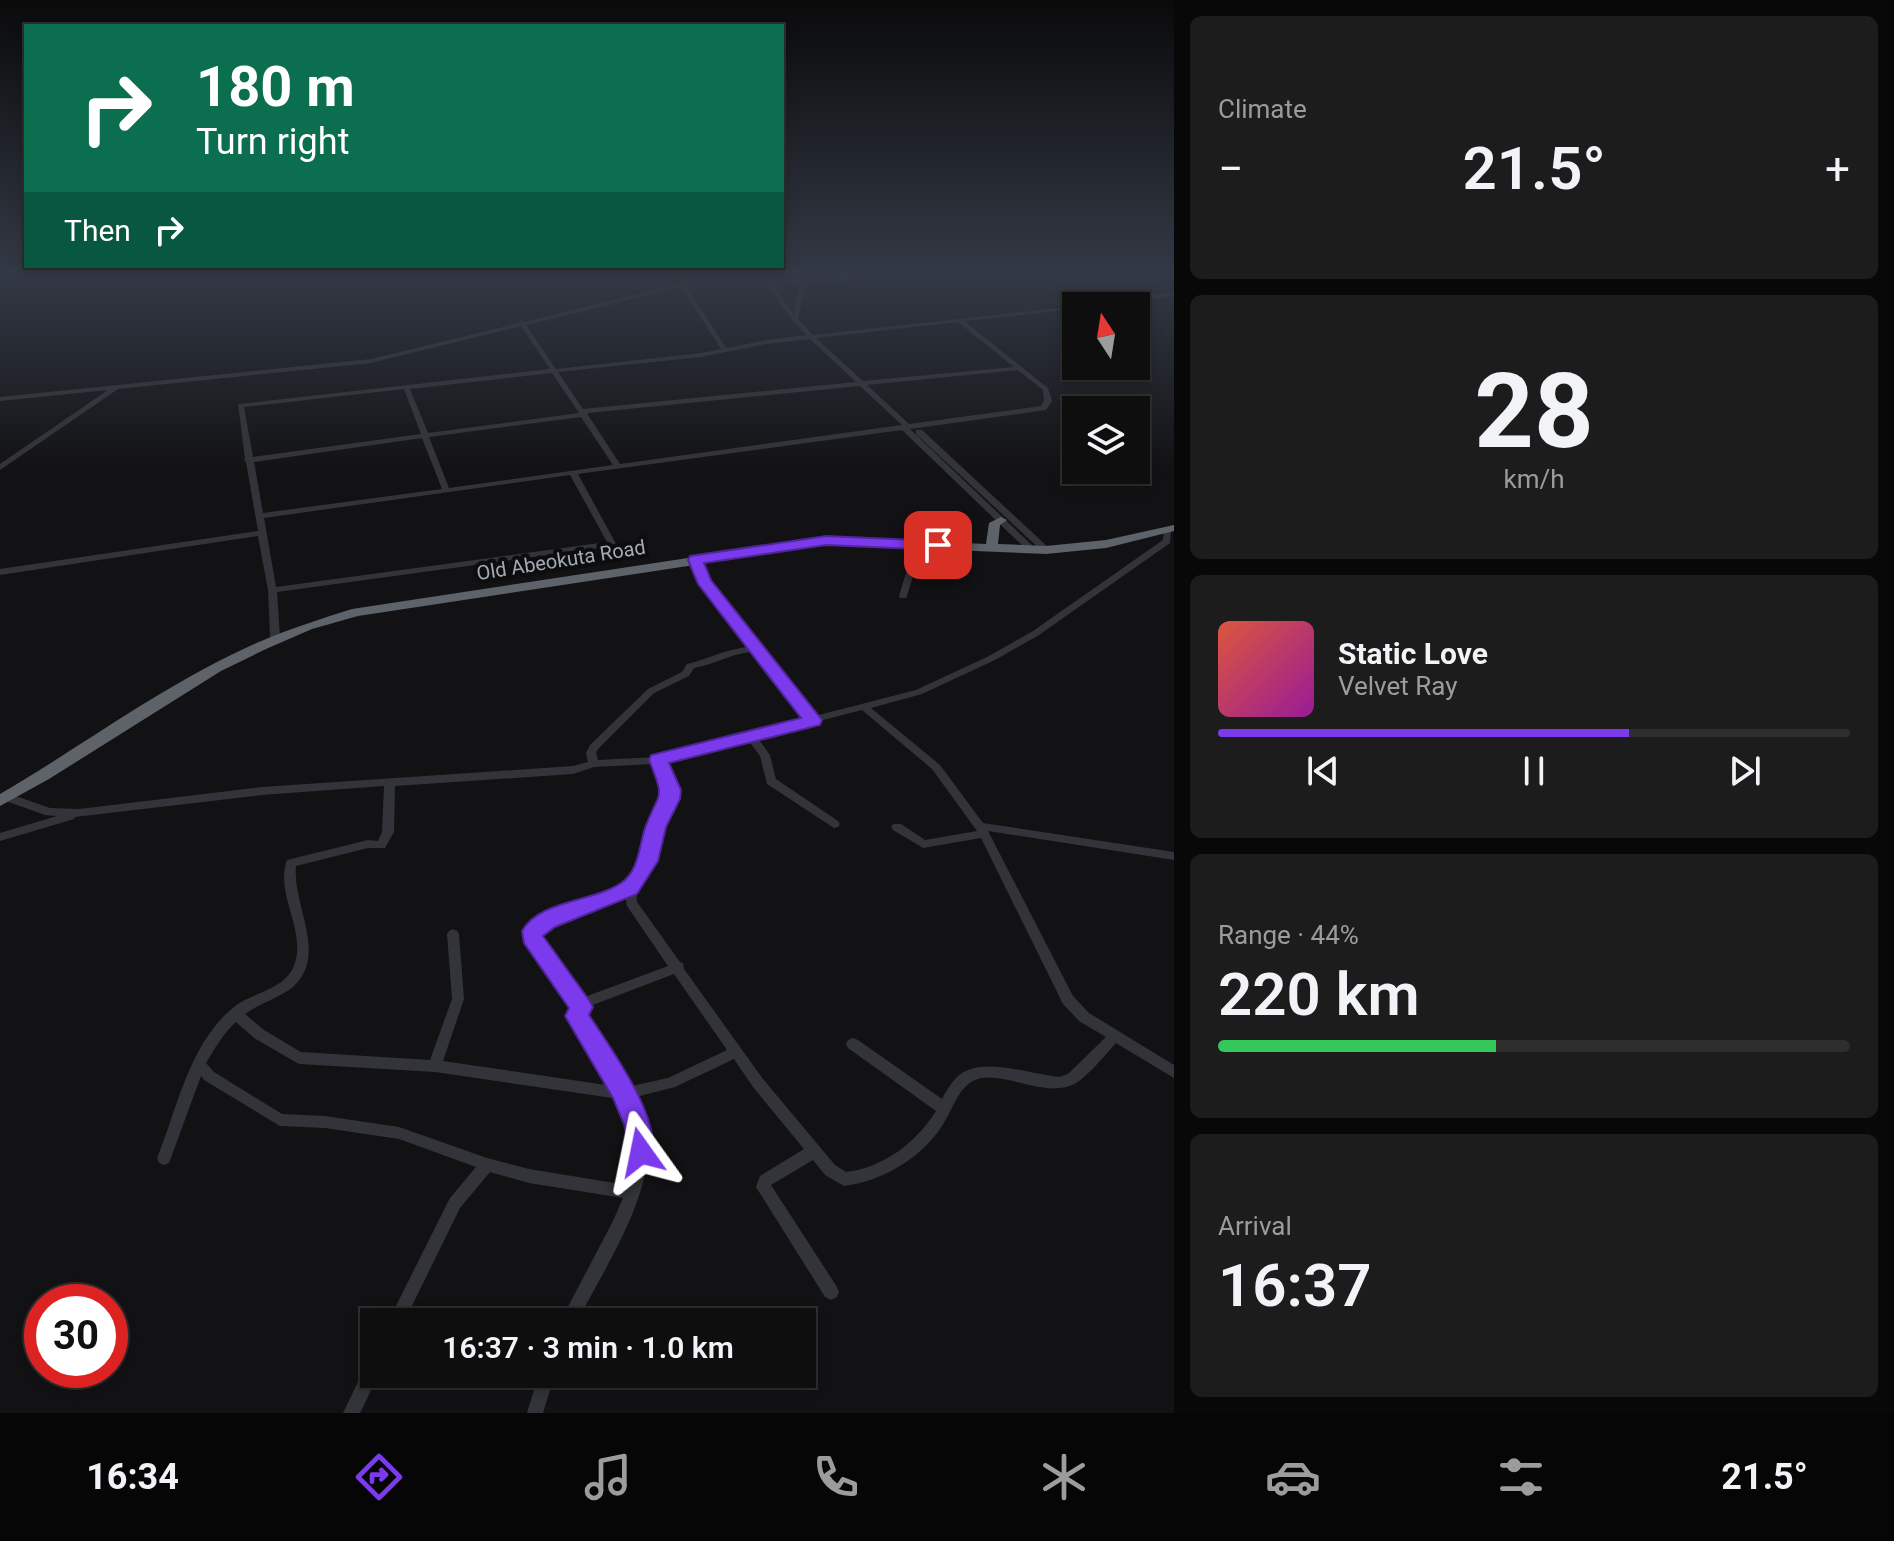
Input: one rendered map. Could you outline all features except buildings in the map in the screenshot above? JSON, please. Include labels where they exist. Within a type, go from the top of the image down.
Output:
[{"type":"highway","points":[[991,549],[995,523],[1007,519]]},
{"type":"highway","name":"Old Abeokuta Road","points":[[3,799],[212,671],[275,637],[356,612],[826,541],[1039,550],[1106,544],[1170,529]]},
{"type":"street","points":[[0,399],[120,384],[371,361],[452,340]]},
{"type":"street","points":[[533,340],[618,466]]},
{"type":"street","points":[[718,340],[725,351]]},
{"type":"street","points":[[275,637],[272,590],[240,405],[513,372],[553,371],[725,351],[766,342],[797,340]]},
{"type":"street","points":[[812,340],[866,384],[1039,550]]},
{"type":"street","points":[[260,516],[1043,408],[1048,401],[1046,389],[985,340]]},
{"type":"street","points":[[248,460],[583,412],[1021,368]]},
{"type":"street","points":[[0,468],[120,384]]},
{"type":"street","points":[[406,386],[446,490]]},
{"type":"street","points":[[272,590],[612,544],[573,473]]},
{"type":"street","points":[[1007,519],[1039,550]]},
{"type":"street","points":[[3,799],[49,812],[79,813],[218,795],[573,770],[594,764],[658,760],[919,692],[992,658],[1036,633],[1167,541],[1170,529]]},
{"type":"street","points":[[0,572],[261,533]]},
{"type":"street","points":[[903,596],[919,543]]},
{"type":"street","points":[[695,560],[703,581],[813,720]]},
{"type":"street","points":[[594,764],[591,753],[594,747],[651,691],[686,674],[690,666],[705,665],[738,649],[759,651]]},
{"type":"street","points":[[864,707],[936,767],[981,830],[1037,933],[1068,1000],[1084,1017],[1174,1072]]},
{"type":"street","points":[[750,735],[765,755],[771,781],[834,824]]},
{"type":"street","points":[[581,1007],[532,937],[533,931],[547,921],[630,888],[648,861],[656,827],[670,799],[671,790],[658,760]]},
{"type":"street","points":[[164,1158],[199,1064],[210,1043],[235,1013],[277,991],[300,967],[301,937],[291,863],[368,844],[381,845],[388,832],[390,783]]},
{"type":"street","points":[[0,837],[79,813]]},
{"type":"street","points":[[897,827],[923,844],[981,830],[1174,856]]},
{"type":"street","points":[[630,888],[631,903],[736,1052],[830,1170],[844,1179],[859,1179],[884,1168],[912,1147],[936,1125],[963,1079],[976,1073],[1039,1083],[1060,1083],[1073,1078],[1114,1037]]},
{"type":"street","points":[[435,1066],[458,999],[453,934]]},
{"type":"street","points":[[575,1308],[622,1219],[632,1193],[640,1139],[624,1094],[577,1016],[581,1007],[679,967]]},
{"type":"street","points":[[235,1013],[259,1034],[299,1058],[435,1066],[624,1094],[670,1083],[736,1052]]},
{"type":"street","points":[[853,1044],[945,1109]]},
{"type":"street","points":[[199,1064],[209,1076],[280,1120],[325,1122],[399,1133],[487,1165],[529,1176],[632,1193]]},
{"type":"street","points":[[814,1151],[765,1181],[763,1187],[831,1292]]},
{"type":"street","points":[[403,1308],[455,1203],[487,1165]]},
{"type":"street","points":[[351,1413],[364,1388]]},
{"type":"street","points":[[535,1413],[543,1388]]},
{"type":"route","points":[[641,1152],[637,1124],[624,1094],[577,1016],[581,1007],[532,937],[533,931],[547,921],[568,916],[630,888],[651,855],[651,839],[670,799],[671,790],[658,760],[813,720],[703,581],[695,560],[826,541],[938,545]]}]
